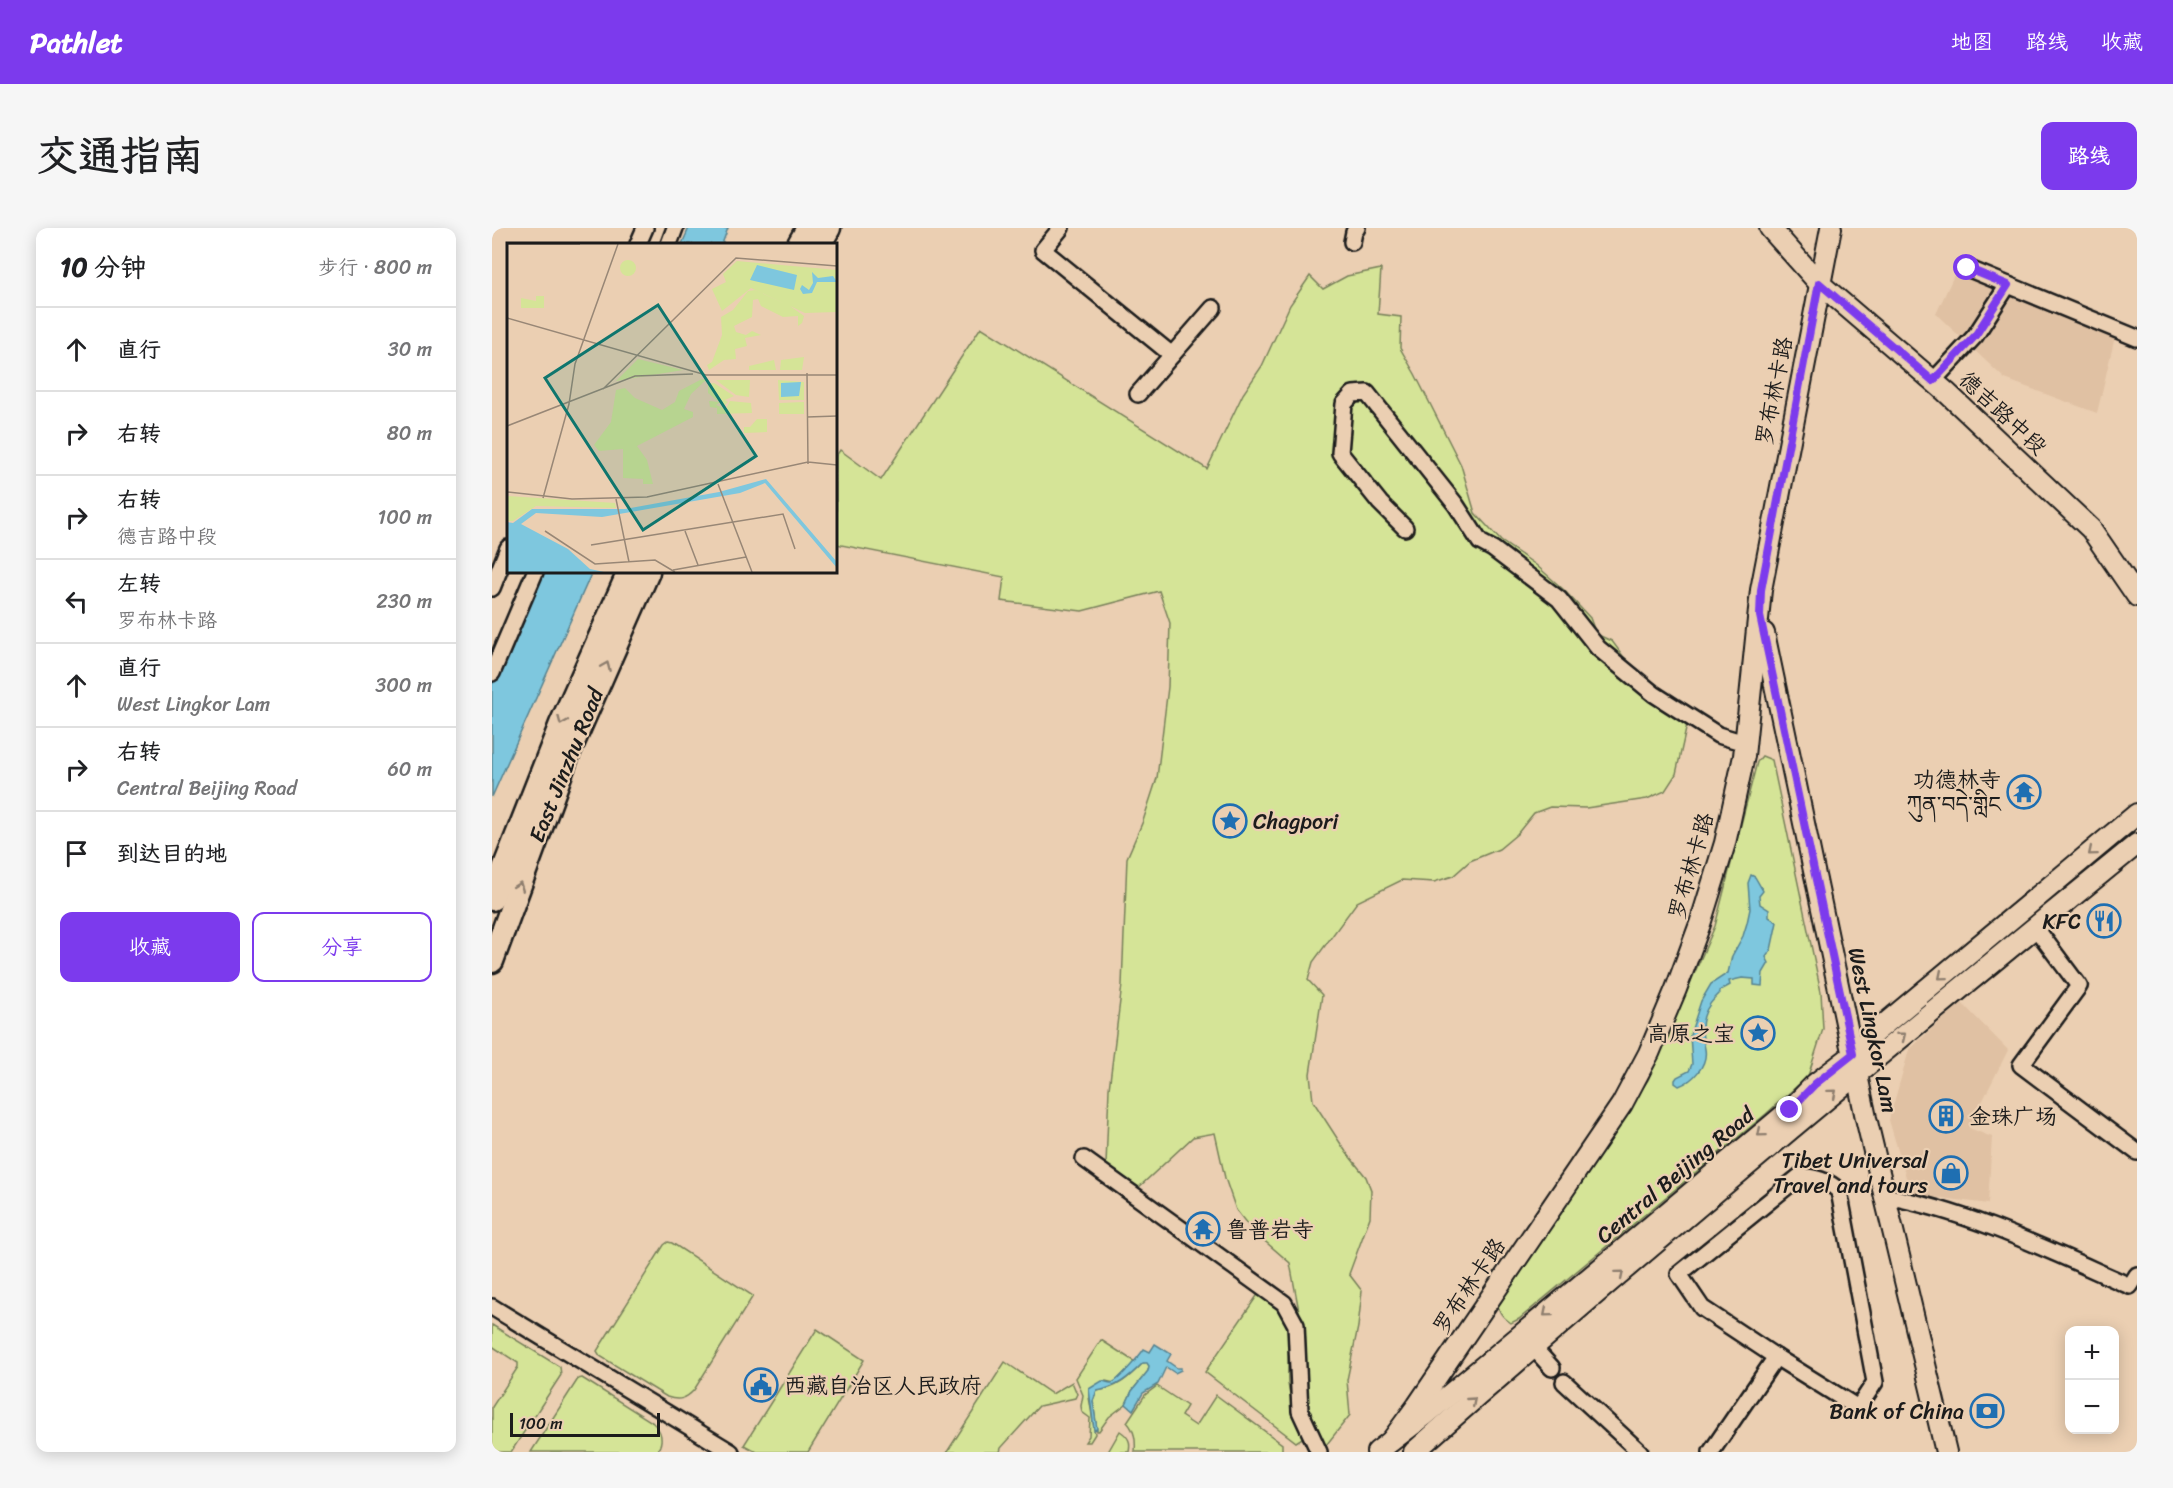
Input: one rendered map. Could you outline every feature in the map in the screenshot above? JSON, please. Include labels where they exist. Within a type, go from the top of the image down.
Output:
[{"type":"highway","points":[[800,243],[808,228]]},
{"type":"highway","points":[[821,243],[829,228]]},
{"type":"highway","name":"East Jinzhu Road","points":[[492,899],[561,724],[629,573]]},
{"type":"highway","name":"East Jinzhu Road","points":[[492,961],[568,754],[648,573]]},
{"type":"main road","name":"德吉路中段","points":[[1770,228],[1819,283],[1933,381],[2091,529],[2137,596]]},
{"type":"main road","name":"罗布林卡路","points":[[1384,1446],[1417,1406],[1622,1104],[1649,1053],[1676,989],[1707,903],[1725,843],[1745,743],[1761,590],[1831,228]]},
{"type":"main road","name":"West Lingkor Lam","points":[[1760,616],[1855,1064],[1946,1452]]},
{"type":"main road","name":"Central Beijing Road","points":[[1384,1446],[1424,1416],[1790,1110],[1815,1084],[1855,1064],[1874,1033],[2137,814]]},
{"type":"main road","name":"Central Beijing Road","points":[[1414,1452],[1855,1064],[2035,927],[2137,844]]},
{"type":"street","points":[[638,243],[645,228]]},
{"type":"street","points":[[669,243],[675,228]]},
{"type":"street","points":[[1061,228],[1043,250],[1172,355]]},
{"type":"street","points":[[1967,268],[2137,338]]},
{"type":"street","points":[[1933,381],[1975,336],[2008,285]]},
{"type":"street","points":[[1138,394],[1214,308]]},
{"type":"street","points":[[1405,528],[1380,503],[1340,453],[1344,404],[1353,394],[1367,393],[1456,504],[1480,543],[1493,549],[1559,600],[1598,648],[1678,711],[1718,735],[1745,743]]},
{"type":"street","points":[[492,588],[507,550]]},
{"type":"street","points":[[492,673],[535,573]]},
{"type":"street","points":[[2035,927],[2079,986],[2021,1065],[2137,1152]]},
{"type":"street","points":[[1084,1159],[1284,1303],[1296,1325],[1300,1411],[1319,1452]]},
{"type":"street","points":[[1800,1176],[1819,1179],[1839,1191],[1875,1382],[1858,1408],[1776,1357],[1702,1308],[1679,1274],[1800,1176]]},
{"type":"street","points":[[1885,1196],[1922,1203],[2011,1234],[2130,1286],[2137,1275]]},
{"type":"street","points":[[492,1307],[731,1452]]},
{"type":"street","points":[[1533,1347],[1552,1368]]},
{"type":"street","points":[[1712,1452],[1776,1357]]},
{"type":"street","points":[[1564,1382],[1640,1452]]},
{"type":"shaded area","points":[[1961,260],[2118,324],[2097,413],[2005,379],[1936,314]]},
{"type":"shaded area","name":"金珠广场","points":[[1961,1002],[2008,1050],[1969,1128],[1992,1137],[1988,1204],[1911,1194],[1889,1120],[1909,1050]]},
{"type":"green space","points":[[1381,269],[1378,314],[1401,317],[1400,348],[1461,465],[1475,513],[1501,541],[1536,565],[1564,590],[1590,618],[1596,634],[1612,641],[1623,656],[1665,696],[1690,711],[1676,774],[1665,791],[1647,799],[1586,808],[1550,807],[1534,813],[1517,834],[1499,849],[1470,861],[1453,876],[1434,882],[1402,880],[1357,902],[1313,962],[1308,980],[1322,995],[1310,1074],[1313,1101],[1346,1152],[1366,1177],[1371,1190],[1370,1217],[1349,1274],[1362,1291],[1358,1327],[1347,1380],[1350,1415],[1323,1449],[1310,1418],[1305,1391],[1299,1311],[1290,1263],[1251,1229],[1236,1210],[1225,1178],[1215,1133],[1193,1137],[1139,1187],[1106,1165],[1109,1089],[1122,985],[1127,858],[1143,821],[1157,778],[1168,687],[1170,623],[1159,591],[1082,611],[1001,601],[1004,577],[837,544],[837,454],[840,450],[881,480],[981,327],[1207,469],[1243,394],[1262,366],[1290,305],[1310,276],[1323,289],[1347,276]]},
{"type":"green space","points":[[1762,756],[1772,760],[1821,992],[1823,1029],[1808,1076],[1766,1114],[1519,1319],[1511,1323],[1500,1312],[1498,1302],[1648,1080],[1715,926],[1757,762]]},
{"type":"green space","points":[[668,1242],[753,1296],[694,1390],[679,1399],[667,1397],[600,1356],[597,1351]]},
{"type":"green space","points":[[1261,1290],[1285,1318],[1289,1336],[1289,1390],[1304,1437],[1296,1442],[1205,1372]]},
{"type":"green space","points":[[492,1325],[560,1367],[561,1375],[511,1452],[492,1452],[492,1407],[518,1367],[518,1363],[492,1346]]},
{"type":"green space","points":[[817,1329],[864,1360],[808,1452],[757,1452],[744,1445]]},
{"type":"green space","points":[[1101,1340],[1135,1362],[1114,1383],[1106,1381],[1090,1389],[1089,1397],[1095,1434],[1090,1442],[1085,1442],[1089,1436],[1090,1418],[1082,1412],[1083,1395],[1076,1378]]},
{"type":"green space","points":[[1005,1362],[1052,1394],[1072,1382],[1077,1394],[1075,1398],[1039,1406],[1001,1448],[1000,1452],[947,1452]]},
{"type":"green space","points":[[1147,1362],[1148,1371],[1132,1391],[1126,1404],[1109,1417],[1097,1431],[1093,1401],[1097,1391],[1117,1385]]},
{"type":"green space","points":[[582,1378],[652,1422],[661,1436],[661,1444],[657,1452],[531,1452],[578,1379]]},
{"type":"green space","points":[[1157,1386],[1187,1406],[1181,1416],[1196,1426],[1216,1395],[1282,1444],[1282,1452],[1135,1452],[1134,1436],[1127,1422],[1145,1395]]},
{"type":"green space","points":[[1120,1431],[1129,1440],[1129,1452],[1108,1452]]},
{"type":"water","points":[[689,228],[728,228],[722,243],[682,243]]},
{"type":"water","points":[[539,573],[592,573],[492,797],[492,685]]},
{"type":"water","points":[[1751,875],[1755,877],[1763,891],[1759,896],[1760,904],[1769,910],[1769,917],[1777,922],[1771,950],[1766,957],[1769,963],[1763,973],[1762,986],[1754,985],[1754,979],[1742,978],[1729,981],[1730,985],[1719,991],[1720,993],[1707,1009],[1703,1020],[1705,1055],[1702,1066],[1694,1076],[1679,1086],[1675,1080],[1689,1071],[1692,1064],[1690,1035],[1701,1001],[1711,984],[1728,973],[1732,956],[1743,936],[1750,909],[1748,883]]},
{"type":"water","points":[[1155,1344],[1171,1354],[1167,1361],[1181,1370],[1175,1373],[1166,1367],[1158,1384],[1143,1393],[1133,1410],[1126,1404],[1132,1391],[1148,1371],[1147,1363],[1143,1363],[1117,1384],[1097,1391],[1093,1401],[1097,1429],[1094,1430],[1089,1389],[1102,1381],[1114,1382],[1144,1349],[1150,1352]]},
{"type":"place","name":"功德林寺 ཀུན་བདེ་གླིང","points":[[2024,792]]},
{"type":"place","name":"Chagpori","points":[[1230,821]]},
{"type":"place","name":"KFC","points":[[2104,921]]},
{"type":"place","name":"高原之宝","points":[[1758,1033]]},
{"type":"place","name":"金珠广场","points":[[1946,1116]]},
{"type":"place","name":"Tibet Universal Travel and tours","points":[[1951,1173]]},
{"type":"place","name":"鲁普岩寺","points":[[1203,1229]]},
{"type":"place","name":"西藏自治区人民政府","points":[[761,1385]]},
{"type":"place","name":"Bank of China","points":[[1987,1411]]},
{"type":"route","points":[[1790,1110],[1815,1084],[1853,1054],[1760,616],[1761,590],[1819,283],[1933,381],[1975,336],[2008,285],[1967,268]]}]
